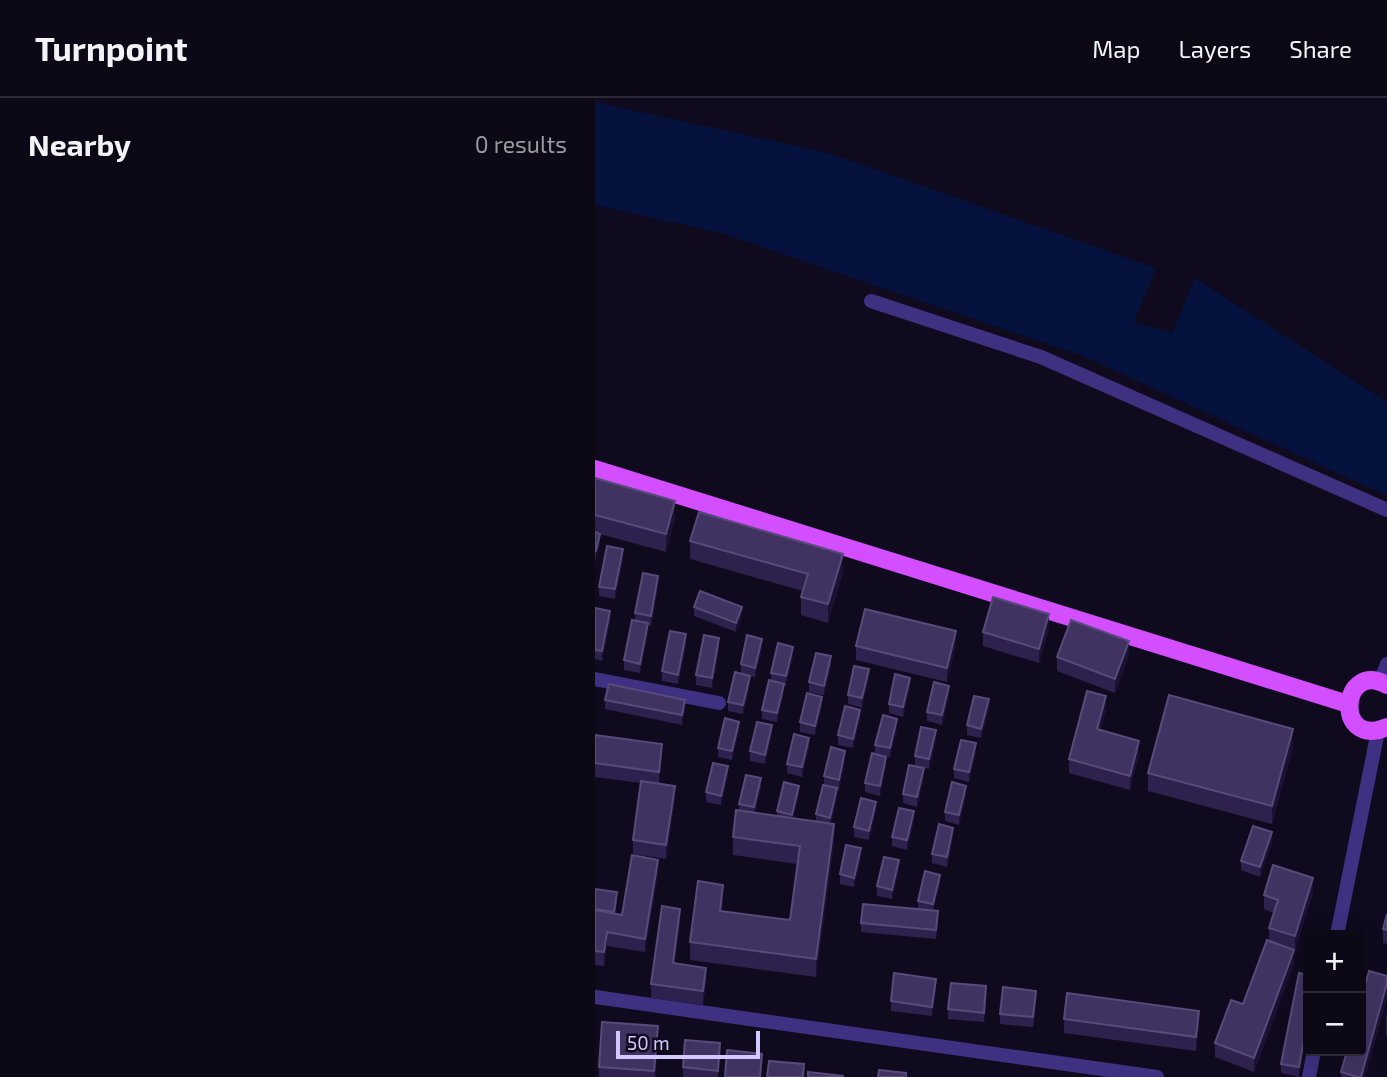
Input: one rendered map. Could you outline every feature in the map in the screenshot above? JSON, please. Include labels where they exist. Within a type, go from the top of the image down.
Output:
[{"type":"main road","points":[[595,469],[1348,704]]},
{"type":"main road","points":[[1383,729],[1366,730],[1356,725],[1348,704],[1351,693],[1359,685],[1369,680],[1384,683]]},
{"type":"street","points":[[871,301],[1041,357],[1387,510]]},
{"type":"street","points":[[1384,683],[1387,664]]},
{"type":"street","points":[[595,679],[719,703]]},
{"type":"street","points":[[1339,930],[1383,729]]},
{"type":"street","points":[[595,997],[1157,1077]]},
{"type":"street","points":[[1309,1077],[1313,1056]]},
{"type":"shaded area","points":[[595,102],[828,153],[1156,268],[1134,322],[1172,333],[1195,278],[1387,402],[1387,496],[1083,356],[721,233],[595,205]]},
{"type":"building","points":[[595,478],[675,501],[666,534],[595,515]]},
{"type":"building","points":[[699,512],[843,554],[828,604],[801,597],[808,574],[690,541]]},
{"type":"building","points":[[595,532],[600,534],[596,551],[595,551]]},
{"type":"building","points":[[607,546],[623,549],[615,589],[599,587]]},
{"type":"building","points":[[643,573],[658,576],[651,616],[635,613]]},
{"type":"building","points":[[700,591],[742,607],[736,623],[694,607]]},
{"type":"building","points":[[993,597],[1049,614],[1039,649],[983,632]]},
{"type":"building","points":[[595,608],[610,611],[602,651],[595,650]]},
{"type":"building","points":[[865,609],[956,631],[947,668],[856,646]]},
{"type":"building","points":[[632,620],[648,623],[640,664],[624,660]]},
{"type":"building","points":[[1071,620],[1129,641],[1115,679],[1057,657]]},
{"type":"building","points":[[670,631],[686,634],[678,675],[662,671]]},
{"type":"building","points":[[704,635],[719,638],[712,678],[696,675]]},
{"type":"building","points":[[747,635],[762,639],[755,668],[741,664]]},
{"type":"building","points":[[778,643],[793,647],[786,676],[771,673]]},
{"type":"building","points":[[816,653],[831,656],[824,686],[809,682]]},
{"type":"building","points":[[854,666],[869,669],[862,698],[848,695]]},
{"type":"building","points":[[735,672],[750,676],[743,705],[728,702]]},
{"type":"building","points":[[895,674],[910,678],[903,707],[889,704]]},
{"type":"building","points":[[769,680],[784,684],[777,713],[762,710]]},
{"type":"building","points":[[934,682],[949,686],[942,715],[927,712]]},
{"type":"building","points":[[609,684],[685,700],[682,715],[605,700]]},
{"type":"building","points":[[1087,691],[1106,696],[1097,729],[1139,741],[1130,776],[1069,759]]},
{"type":"building","points":[[807,693],[822,697],[815,726],[800,722]]},
{"type":"building","points":[[1169,695],[1293,729],[1272,806],[1148,773]]},
{"type":"building","points":[[974,696],[989,699],[981,729],[967,725]]},
{"type":"building","points":[[845,706],[860,710],[853,739],[838,735]]},
{"type":"building","points":[[883,715],[897,719],[890,748],[875,745]]},
{"type":"building","points":[[725,718],[739,722],[732,751],[718,748]]},
{"type":"building","points":[[757,722],[772,725],[765,755],[750,751]]},
{"type":"building","points":[[921,727],[936,730],[929,759],[915,756]]},
{"type":"building","points":[[794,734],[809,738],[802,767],[787,764]]},
{"type":"building","points":[[595,735],[662,744],[659,772],[595,763]]},
{"type":"building","points":[[961,740],[976,743],[969,772],[954,769]]},
{"type":"building","points":[[831,747],[845,751],[839,780],[824,776]]},
{"type":"building","points":[[872,753],[886,757],[880,786],[865,783]]},
{"type":"building","points":[[713,763],[728,766],[721,796],[706,792]]},
{"type":"building","points":[[909,765],[924,768],[917,797],[903,794]]},
{"type":"building","points":[[746,775],[761,778],[754,807],[739,804]]},
{"type":"building","points":[[641,781],[675,786],[666,845],[633,840]]},
{"type":"building","points":[[784,782],[799,786],[792,815],[777,811]]},
{"type":"building","points":[[952,782],[966,786],[959,815],[945,812]]},
{"type":"building","points":[[823,785],[837,788],[830,818],[816,814]]},
{"type":"building","points":[[861,798],[876,802],[869,831],[854,827]]},
{"type":"building","points":[[899,808],[914,811],[907,840],[892,837]]},
{"type":"building","points":[[736,810],[834,824],[816,959],[690,942],[698,881],[723,885],[720,911],[790,920],[800,846],[733,837]]},
{"type":"building","points":[[939,824],[953,828],[947,857],[932,854]]},
{"type":"building","points":[[1253,826],[1272,832],[1260,867],[1241,861]]},
{"type":"building","points":[[846,845],[861,848],[854,878],[840,874]]},
{"type":"building","points":[[632,855],[658,860],[645,939],[607,932],[604,952],[595,951],[595,910],[622,915]]},
{"type":"building","points":[[884,857],[899,860],[892,890],[877,886]]},
{"type":"building","points":[[1273,865],[1313,878],[1295,936],[1269,928],[1278,900],[1264,895]]},
{"type":"building","points":[[925,871],[940,875],[933,904],[918,901]]},
{"type":"building","points":[[595,889],[617,892],[614,912],[595,909]]},
{"type":"building","points":[[863,904],[938,911],[936,930],[861,923]]},
{"type":"building","points":[[662,906],[680,909],[673,963],[706,968],[703,991],[651,984]]},
{"type":"building","points":[[1387,914],[1387,930],[1383,929]]},
{"type":"building","points":[[1267,940],[1294,950],[1254,1058],[1215,1043],[1231,1000],[1243,1004]]},
{"type":"building","points":[[1369,971],[1387,976],[1361,1077],[1358,1077],[1341,1072],[1346,1056],[1366,1056],[1366,982]]},
{"type":"building","points":[[894,973],[936,979],[932,1007],[891,1001]]},
{"type":"building","points":[[1299,973],[1303,974],[1303,1045],[1299,1067],[1281,1064]]},
{"type":"building","points":[[951,983],[986,986],[984,1013],[948,1009]]},
{"type":"building","points":[[1003,987],[1036,991],[1033,1017],[1000,1014]]},
{"type":"building","points":[[1067,993],[1199,1011],[1196,1037],[1064,1019]]},
{"type":"building","points":[[602,1022],[658,1026],[654,1071],[599,1067]]},
{"type":"building","points":[[685,1040],[720,1043],[718,1071],[683,1067]]},
{"type":"building","points":[[727,1050],[762,1054],[760,1077],[725,1077]]},
{"type":"building","points":[[769,1061],[804,1064],[803,1077],[767,1077]]},
{"type":"building","points":[[879,1070],[906,1073],[906,1077],[878,1077]]},
{"type":"building","points":[[808,1072],[843,1076],[843,1077],[808,1077]]}]
